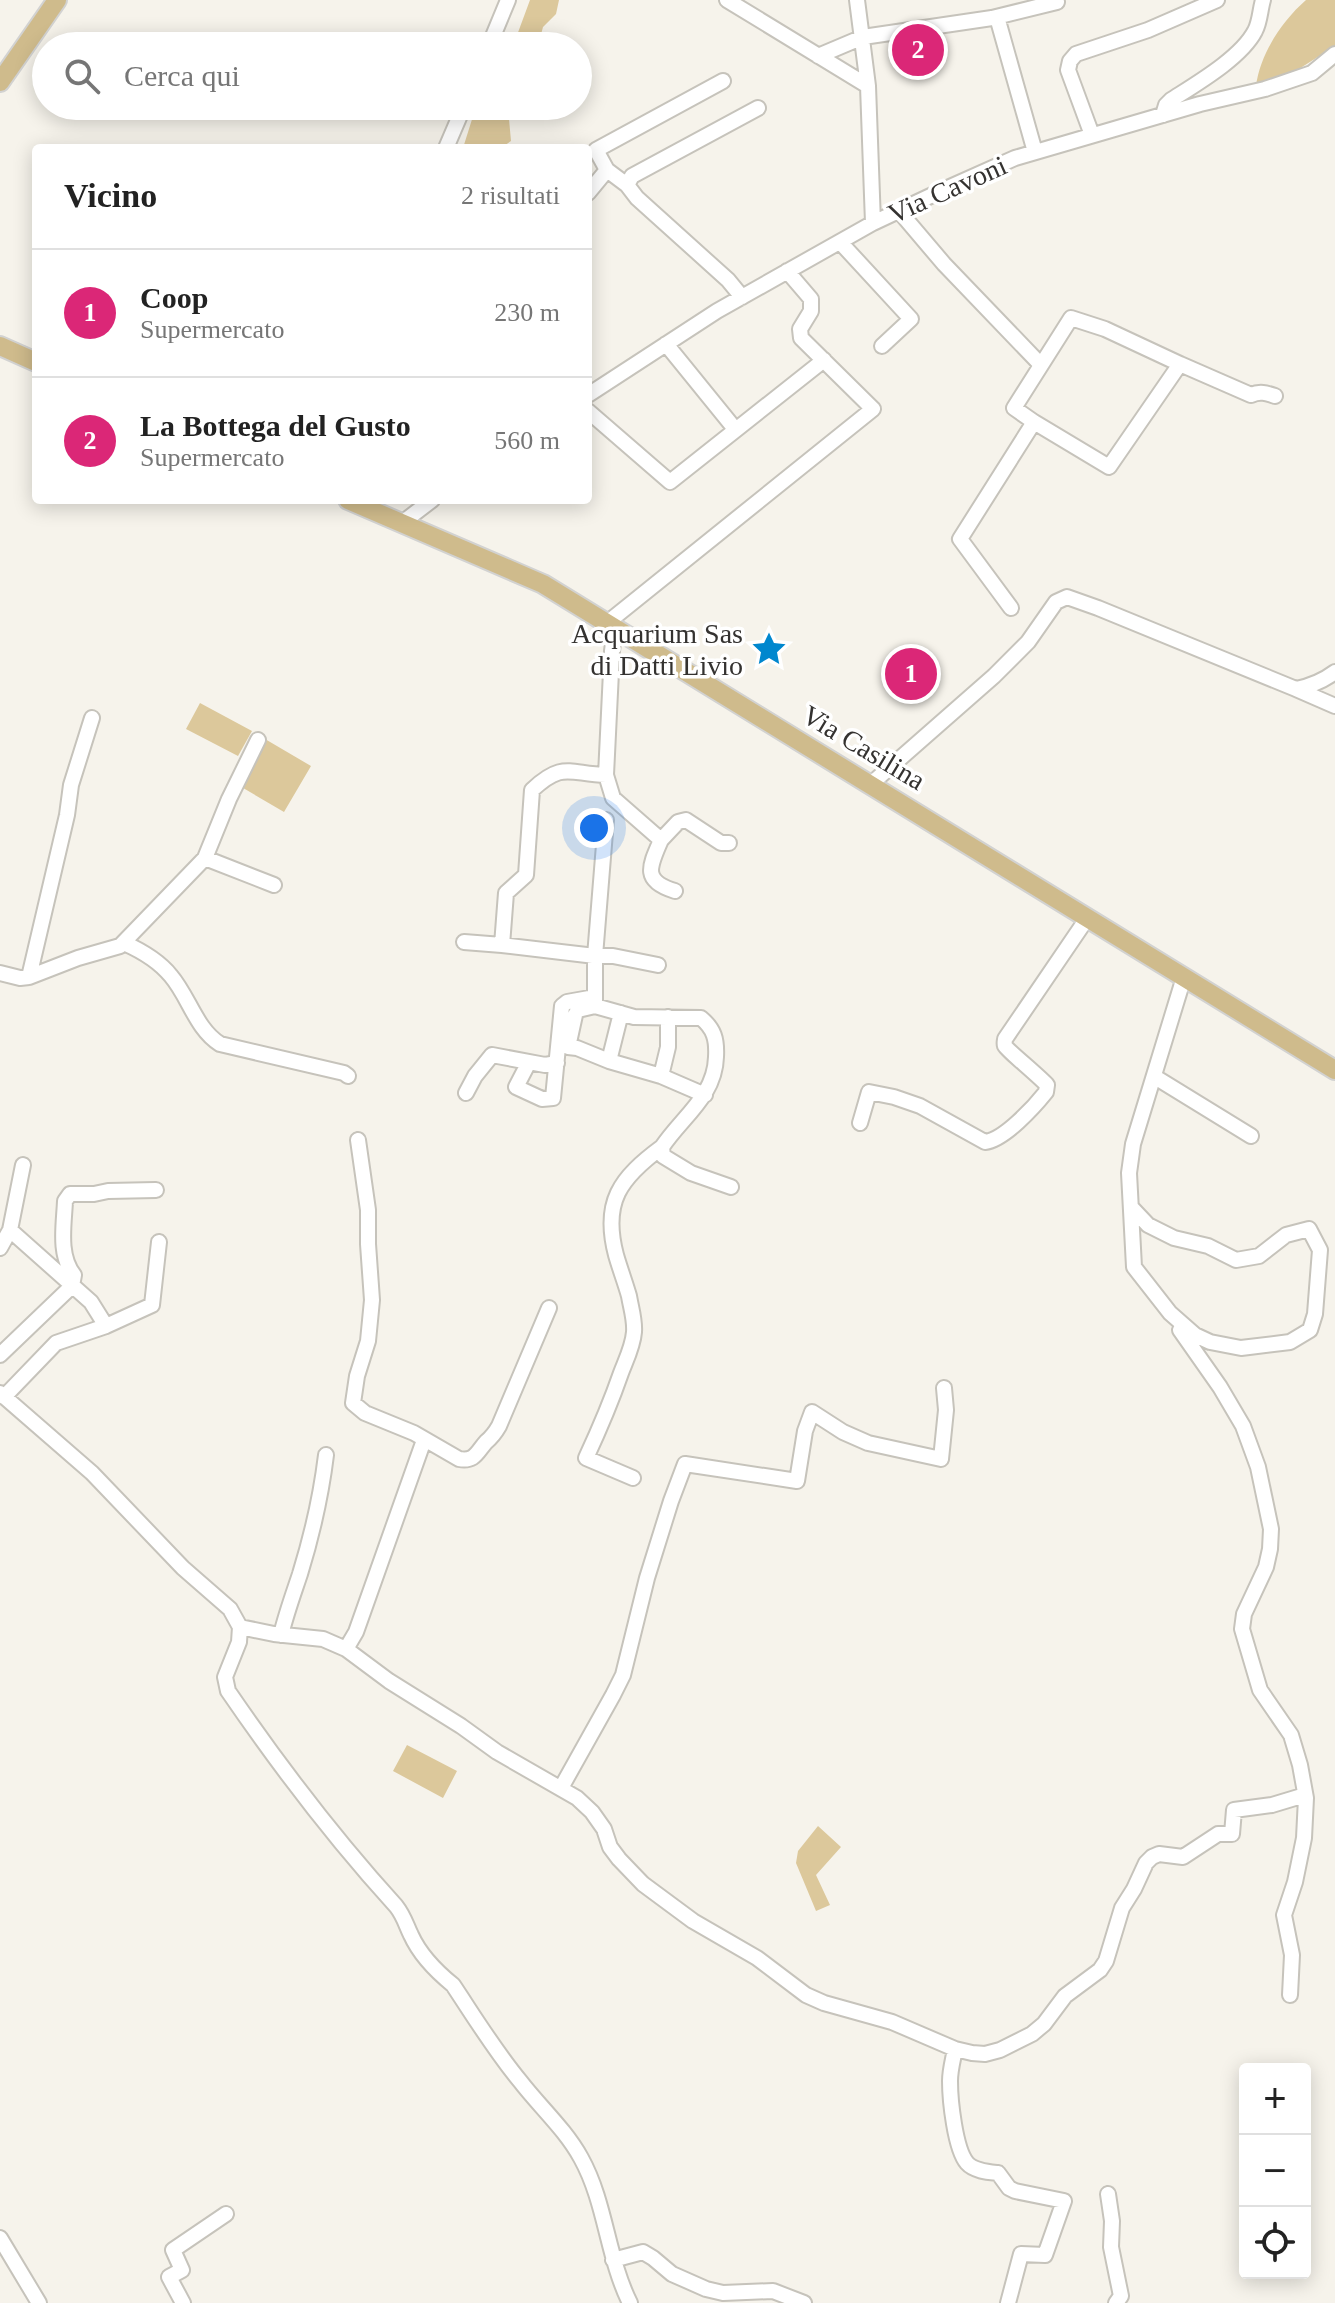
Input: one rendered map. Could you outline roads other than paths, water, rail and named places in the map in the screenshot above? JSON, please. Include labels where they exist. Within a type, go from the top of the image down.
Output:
[{"type":"main road","points":[[35,32],[57,0]]},
{"type":"main road","points":[[0,82],[32,36]]},
{"type":"main road","points":[[0,346],[32,360]]},
{"type":"main road","name":"Via Casilina","points":[[357,504],[543,584],[1335,1070]]},
{"type":"street","points":[[495,32],[508,0]]},
{"type":"street","points":[[727,0],[868,86]]},
{"type":"street","points":[[857,0],[868,86],[873,223]]},
{"type":"street","points":[[818,56],[863,37],[997,17],[1056,0]]},
{"type":"street","points":[[1092,135],[1068,70],[1076,54],[1148,30],[1217,0]]},
{"type":"street","points":[[1163,115],[1171,100],[1218,69],[1250,39],[1258,23],[1257,1]]},
{"type":"street","points":[[997,17],[1035,152]]},
{"type":"street","name":"Via Cavoni","points":[[592,392],[742,297],[873,223],[1015,158],[1265,89],[1312,73],[1335,54]]},
{"type":"street","points":[[723,81],[596,150],[607,170],[728,280],[742,297]]},
{"type":"street","points":[[627,185],[632,176],[758,108]]},
{"type":"street","points":[[448,144],[458,120]]},
{"type":"street","points":[[592,188],[607,170]]},
{"type":"street","points":[[899,211],[944,264],[1041,365]]},
{"type":"street","points":[[840,242],[911,319],[882,346]]},
{"type":"street","points":[[661,840],[613,798],[606,775],[611,625],[873,409],[801,338],[800,329],[811,311],[811,299],[787,271]]},
{"type":"street","points":[[1180,364],[1109,467],[1014,408],[1071,318],[1105,329],[1240,391],[1251,395],[1258,392],[1275,396]]},
{"type":"street","points":[[666,344],[735,429]]},
{"type":"street","points":[[592,414],[670,482],[824,360]]},
{"type":"street","points":[[1011,608],[960,539],[1034,422]]},
{"type":"street","points":[[402,523],[427,504]]},
{"type":"street","points":[[871,784],[994,676],[1028,642],[1056,602],[1067,597],[1335,706]]},
{"type":"street","points":[[1296,689],[1308,687],[1335,672]]},
{"type":"street","points":[[29,977],[67,815],[71,785],[92,718]]},
{"type":"street","points":[[0,973],[29,977],[124,943],[205,858],[258,740]]},
{"type":"street","points":[[502,945],[506,893],[526,875],[532,790],[561,771],[606,775]]},
{"type":"street","points":[[595,1001],[595,956],[606,820]]},
{"type":"street","points":[[675,891],[657,884],[651,872],[661,840],[678,822],[686,820],[721,843],[729,843]]},
{"type":"street","points":[[205,858],[274,885]]},
{"type":"street","points":[[860,1123],[869,1092],[920,1106],[985,1142],[992,1141],[1013,1126],[1039,1102],[1047,1085],[1008,1051],[1005,1039],[1088,917]]},
{"type":"street","points":[[464,942],[613,956],[658,965]]},
{"type":"street","points":[[124,943],[147,954],[173,978],[213,1040],[348,1076]]},
{"type":"street","points":[[1131,1207],[1148,1225],[1174,1238],[1208,1246],[1236,1260],[1259,1256],[1286,1235],[1309,1229],[1320,1250],[1315,1314],[1310,1330],[1290,1342],[1241,1348],[1210,1342],[1195,1335],[1165,1306],[1134,1267],[1129,1173],[1133,1144],[1184,977]]},
{"type":"street","points":[[595,1001],[578,1010],[568,1047],[661,1076],[705,1095]]},
{"type":"street","points":[[529,1062],[516,1087],[542,1099],[553,1098],[562,1006],[567,1002],[595,1001],[634,1017],[701,1018],[711,1027],[717,1042],[716,1066],[709,1089],[662,1147],[627,1179],[615,1195],[611,1210],[610,1226],[633,1314],[634,1333],[586,1458],[633,1478]]},
{"type":"street","points":[[609,1061],[621,1013]]},
{"type":"street","points":[[661,1076],[668,1047],[668,1017]]},
{"type":"street","points":[[466,1093],[492,1055],[545,1065],[557,1063]]},
{"type":"street","points":[[1155,1077],[1251,1136]]},
{"type":"street","points":[[358,1140],[368,1210],[372,1300],[368,1341],[357,1376],[353,1403],[365,1413],[414,1433],[459,1459],[473,1458],[499,1426],[549,1308]]},
{"type":"street","points":[[662,1147],[663,1156],[691,1173],[731,1187]]},
{"type":"street","points":[[0,1248],[10,1230],[23,1165]]},
{"type":"street","points":[[0,1355],[72,1286],[74,1275],[66,1265],[64,1243],[67,1196],[156,1190]]},
{"type":"street","points":[[10,1230],[91,1302],[106,1326]]},
{"type":"street","points":[[159,1242],[152,1305],[106,1326],[56,1343],[2,1395],[92,1473],[183,1568],[230,1609],[240,1627],[239,1642],[225,1677],[228,1691],[307,1800],[405,1917],[411,1936],[421,1951],[453,1985],[518,2079],[581,2157],[595,2187],[613,2260],[630,2303]]},
{"type":"street","points":[[1165,1306],[1168,1316],[1189,1342],[1243,1426],[1258,1467],[1271,1529],[1270,1549],[1259,1586],[1244,1614],[1242,1629],[1260,1690],[1291,1735],[1305,1795],[1304,1838],[1284,1915],[1292,1955],[1290,1995]]},
{"type":"street","points":[[561,1788],[623,1675],[647,1578],[685,1464],[797,1481],[805,1431],[812,1412],[843,1432],[868,1443],[941,1459],[946,1410],[944,1388]]},
{"type":"street","points":[[346,1649],[356,1632],[424,1440]]},
{"type":"street","points":[[281,1635],[316,1516],[326,1455]]},
{"type":"street","points":[[240,1627],[323,1639],[346,1649],[389,1681],[497,1752],[561,1788],[592,1812],[604,1829],[610,1847],[629,1871],[693,1921],[757,1958],[816,2000],[892,2022],[955,2049],[972,2053],[985,2054],[1032,2034],[1044,2024],[1065,1996],[1100,1970],[1106,1961],[1122,1908],[1152,1857],[1159,1854],[1183,1857],[1218,1834],[1232,1834],[1234,1810],[1272,1805],[1305,1795]]},
{"type":"street","points":[[955,2049],[950,2079],[951,2098],[955,2133],[967,2163],[981,2171],[998,2173],[1015,2191],[1064,2201],[1045,2255],[1021,2254],[1008,2303]]},
{"type":"street","points":[[1108,2194],[1112,2221],[1111,2247],[1121,2296],[1116,2303]]},
{"type":"street","points":[[183,2303],[169,2277],[182,2270],[173,2250],[226,2214]]},
{"type":"street","points":[[0,2238],[39,2303]]},
{"type":"street","points":[[613,2260],[643,2252],[672,2274],[706,2289],[723,2293],[773,2291],[804,2303]]},
{"type":"place","name":"La Bottega del Gusto","points":[[918,50]]},
{"type":"place","name":"Acquarium Sas di Datti Livio","points":[[769,649]]},
{"type":"place","name":"Coop","points":[[911,674]]}]
